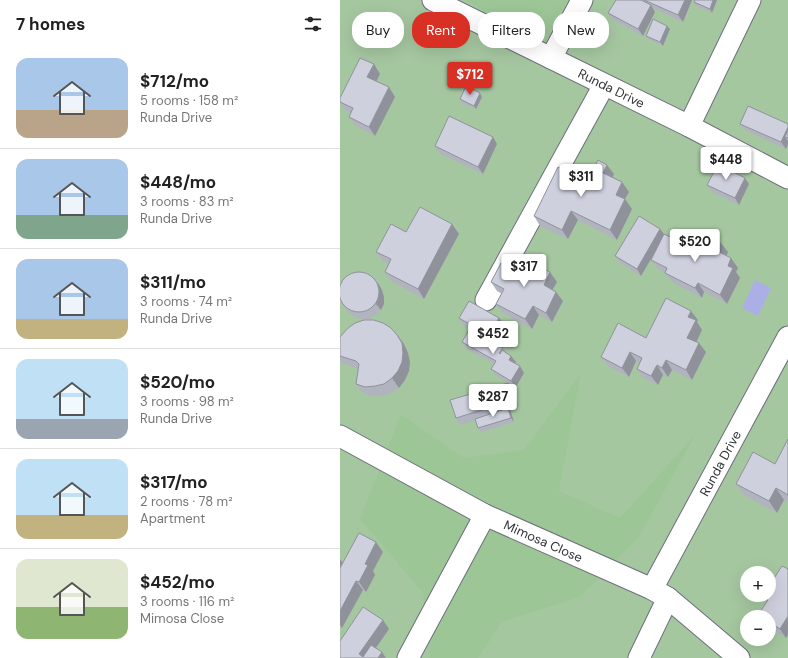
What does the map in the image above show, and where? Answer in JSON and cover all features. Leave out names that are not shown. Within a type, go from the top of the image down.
[{"type":"street","name":"Runda Drive","points":[[433,0],[689,126],[788,178]]},
{"type":"street","points":[[551,58],[582,0]]},
{"type":"street","points":[[689,126],[750,0]]},
{"type":"street","points":[[486,300],[604,85]]},
{"type":"street","name":"Runda Drive","points":[[639,658],[660,594],[788,336]]},
{"type":"street","name":"Mimosa Close","points":[[340,436],[485,514],[660,594],[739,658]]},
{"type":"street","points":[[408,658],[485,514]]},
{"type":"green space","points":[[340,0],[788,0],[788,658],[340,658]]},
{"type":"green space","points":[[465,0],[568,0],[560,12],[553,12],[553,23],[547,43],[545,42],[545,12],[486,12]]},
{"type":"green space","points":[[581,373],[559,491],[620,518],[695,435],[639,537],[580,597],[502,622],[478,658],[430,658],[423,593],[360,519],[401,414],[464,458],[524,450]]},
{"type":"water","points":[[755,280],[771,288],[758,316],[742,308]]},
{"type":"building","points":[[616,0],[641,0],[651,5],[638,29],[609,12]]},
{"type":"building","points":[[644,0],[685,0],[678,15]]},
{"type":"building","points":[[695,0],[713,0],[710,9],[694,2]]},
{"type":"building","points":[[653,19],[667,26],[660,42],[646,36]]},
{"type":"building","points":[[360,58],[374,64],[367,77],[389,87],[369,127],[349,117],[353,108],[340,102],[340,98]]},
{"type":"building","points":[[466,86],[480,93],[474,106],[460,99]]},
{"type":"building","points":[[748,106],[788,124],[781,142],[740,124]]},
{"type":"building","points":[[449,116],[493,137],[478,167],[435,146]]},
{"type":"building","points":[[788,130],[788,138],[785,137]]},
{"type":"building","points":[[598,160],[607,165],[603,173],[622,182],[616,195],[625,199],[610,230],[571,211],[562,230],[534,216],[558,167],[587,181]]},
{"type":"building","points":[[718,164],[745,178],[735,198],[707,185]]},
{"type":"building","points":[[420,207],[452,224],[418,289],[385,272],[391,259],[376,252],[391,224],[406,232]]},
{"type":"building","points":[[639,216],[660,229],[637,269],[615,256]]},
{"type":"building","points":[[664,234],[695,249],[702,234],[721,243],[717,251],[731,258],[728,266],[733,268],[720,295],[698,283],[695,288],[665,273],[667,268],[651,260]]},
{"type":"building","points":[[521,257],[550,272],[544,285],[556,292],[546,313],[533,306],[525,319],[496,304],[504,289],[491,282],[501,263],[514,270]]},
{"type":"building","points":[[351,273],[367,273],[376,281],[379,288],[378,300],[367,311],[351,311],[340,300],[340,284]]},
{"type":"building","points":[[666,298],[691,311],[688,317],[696,320],[687,338],[699,343],[686,370],[666,360],[662,368],[657,365],[651,376],[637,369],[642,358],[630,352],[622,368],[601,357],[618,323],[646,338]]},
{"type":"building","points":[[469,301],[499,318],[489,335],[459,318]]},
{"type":"building","points":[[364,320],[374,320],[383,323],[391,328],[402,343],[402,362],[398,371],[384,384],[365,387],[356,384],[359,364],[356,361],[340,356],[340,337],[355,323]]},
{"type":"building","points":[[504,327],[516,334],[510,345],[498,339]]},
{"type":"building","points":[[469,330],[503,348],[499,353],[500,354],[502,350],[511,356],[509,360],[520,366],[511,381],[491,369],[496,361],[462,342]]},
{"type":"building","points":[[508,383],[514,400],[456,418],[450,400]]},
{"type":"building","points":[[508,408],[511,418],[478,428],[475,419]]},
{"type":"building","points":[[788,439],[788,495],[776,488],[769,501],[736,484],[753,452],[775,464]]},
{"type":"building","points":[[359,533],[376,542],[365,564],[368,565],[359,582],[356,581],[340,611],[340,568]]},
{"type":"building","points":[[782,566],[788,569],[788,616],[780,629],[776,626],[776,610],[761,610],[767,602],[776,602],[776,575]]},
{"type":"building","points":[[363,607],[383,620],[359,654],[363,657],[371,645],[382,652],[378,658],[340,658],[340,641]]}]
